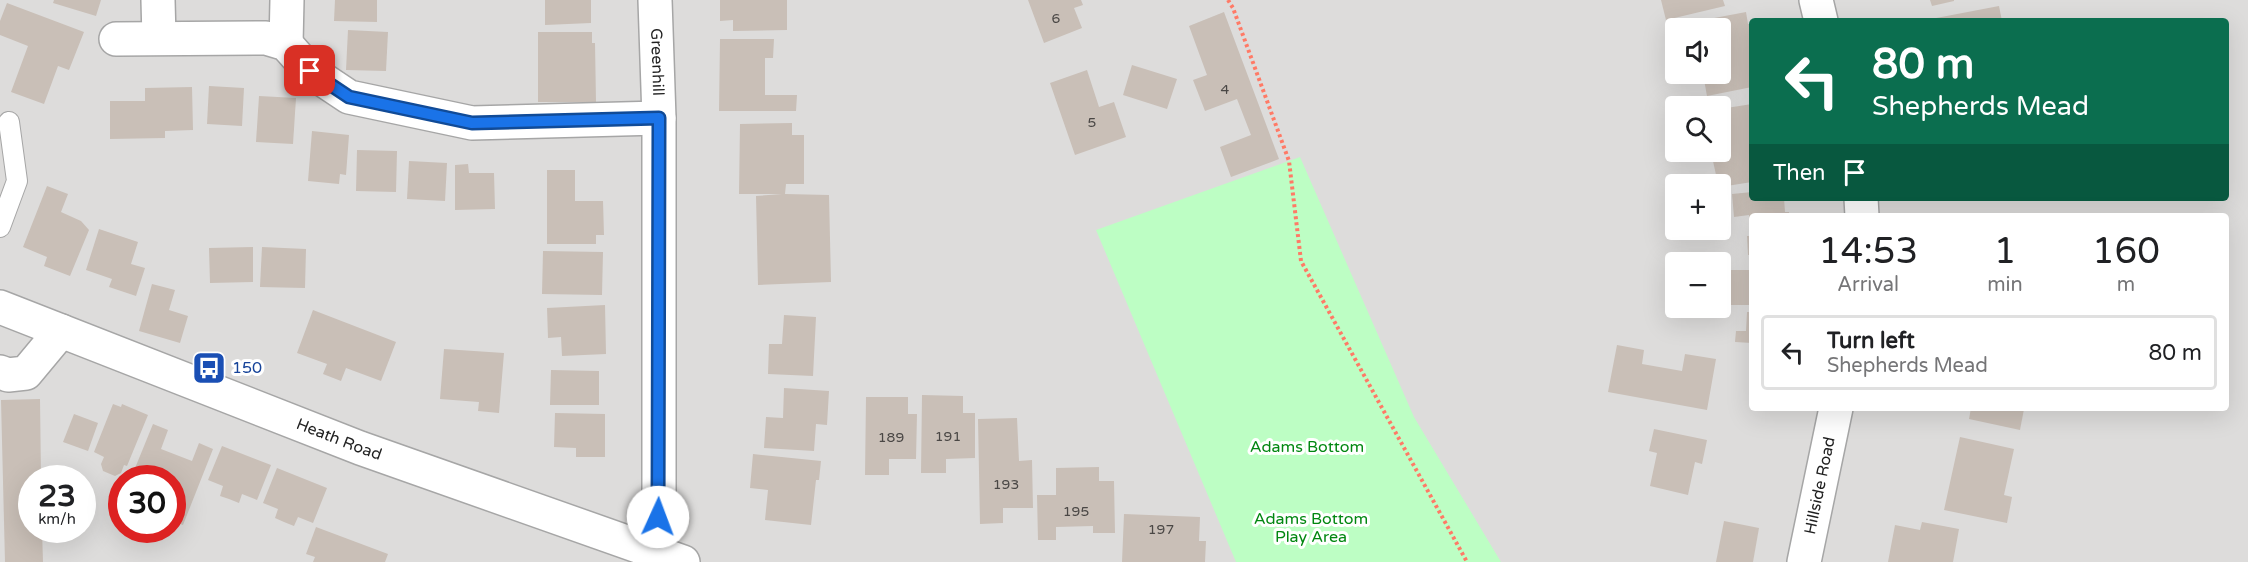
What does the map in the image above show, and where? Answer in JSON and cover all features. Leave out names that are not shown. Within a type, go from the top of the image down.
[{"type":"street","points":[[158,0],[159,39]]},
{"type":"street","points":[[286,44],[287,0]]},
{"type":"street","name":"Greenhill","points":[[656,0],[663,560]]},
{"type":"street","points":[[1816,0],[1820,18]]},
{"type":"street","points":[[116,39],[266,38],[286,44],[310,71],[349,97],[472,123],[659,118]]},
{"type":"street","name":"Heath Road","points":[[0,307],[360,448],[663,560]]},
{"type":"street","points":[[0,372],[8,375],[26,373],[61,331]]},
{"type":"street","name":"Hillside Road","points":[[1804,562],[1835,411]]},
{"type":"lane","points":[[0,227],[17,181],[9,122]]},
{"type":"path","points":[[1228,0],[1233,8],[1289,161],[1301,261],[1467,562]]},
{"type":"shaded area","points":[[0,0],[2248,0],[2248,562],[0,562]]},
{"type":"green space","name":"Adams Bottom","points":[[1300,157],[1414,417],[1501,562],[1236,562],[1096,230]]},
{"type":"building","points":[[54,0],[101,0],[96,16],[53,3]]},
{"type":"building","points":[[335,0],[377,0],[377,22],[334,21]]},
{"type":"building","points":[[545,0],[591,0],[591,23],[545,25]]},
{"type":"building","points":[[720,0],[787,0],[787,30],[733,31],[733,20],[720,21]]},
{"type":"building","points":[[1028,0],[1081,0],[1083,5],[1074,8],[1082,28],[1044,43]]},
{"type":"building","points":[[1661,0],[1723,0],[1725,6],[1674,18],[1666,18]]},
{"type":"building","points":[[1930,0],[1954,0],[1954,1],[1932,6]]},
{"type":"building","points":[[7,3],[84,32],[69,70],[58,66],[44,104],[11,92],[28,46],[0,35],[0,21]]},
{"type":"building","points":[[1999,6],[2001,18],[1936,18]]},
{"type":"building","points":[[1224,12],[1279,159],[1231,177],[1220,147],[1251,135],[1237,99],[1205,111],[1193,80],[1207,75],[1189,26]]},
{"type":"building","points":[[1746,12],[1749,24],[1749,88],[1707,96],[1705,84],[1731,84],[1731,18],[1714,18]]},
{"type":"building","points":[[348,30],[388,32],[386,71],[346,70]]},
{"type":"building","points":[[538,32],[592,32],[592,43],[595,43],[596,102],[538,102]]},
{"type":"building","points":[[720,39],[774,39],[773,58],[765,58],[765,95],[797,95],[796,111],[719,111]]},
{"type":"building","points":[[1132,65],[1177,79],[1167,109],[1123,95]]},
{"type":"building","points":[[1087,70],[1099,107],[1114,102],[1126,137],[1075,155],[1050,83]]},
{"type":"building","points":[[209,86],[244,88],[242,126],[207,124]]},
{"type":"building","points":[[192,87],[193,130],[165,131],[165,138],[110,139],[110,101],[145,101],[145,88]]},
{"type":"building","points":[[259,96],[296,98],[293,144],[256,142]]},
{"type":"building","points":[[1749,104],[1749,182],[1731,185],[1731,174],[1716,174],[1713,162],[1731,162],[1731,107]]},
{"type":"building","points":[[792,123],[792,135],[804,135],[804,184],[786,184],[785,194],[829,195],[831,282],[758,285],[756,196],[782,194],[739,194],[740,124]]},
{"type":"building","points":[[312,131],[349,135],[346,175],[340,174],[339,184],[308,181]]},
{"type":"building","points":[[357,150],[397,151],[396,192],[356,191]]},
{"type":"building","points":[[409,161],[447,163],[445,201],[407,199]]},
{"type":"building","points":[[468,164],[469,173],[494,173],[495,209],[455,210],[455,165]]},
{"type":"building","points":[[547,170],[575,170],[575,201],[603,201],[604,235],[596,235],[596,244],[547,244]]},
{"type":"building","points":[[47,186],[68,194],[61,212],[81,221],[89,230],[70,276],[44,266],[47,257],[23,247]]},
{"type":"building","points":[[1749,192],[1749,201],[1784,201],[1785,212],[1789,213],[1749,213],[1749,215],[1734,217],[1732,194]]},
{"type":"building","points":[[99,229],[138,242],[131,264],[145,268],[136,296],[109,287],[112,279],[86,270]]},
{"type":"building","points":[[1747,236],[1749,236],[1749,255]]},
{"type":"building","points":[[253,247],[253,282],[210,283],[209,248]]},
{"type":"building","points":[[262,247],[306,249],[305,288],[260,287]]},
{"type":"building","points":[[543,251],[603,252],[602,295],[542,294]]},
{"type":"building","points":[[1731,270],[1749,270],[1749,305],[1731,305]]},
{"type":"building","points":[[152,284],[175,290],[169,310],[188,316],[180,343],[139,331]]},
{"type":"building","points":[[605,305],[606,354],[562,356],[561,337],[548,338],[547,308]]},
{"type":"building","points":[[313,310],[396,342],[381,381],[346,368],[341,381],[323,374],[327,364],[297,353]]},
{"type":"building","points":[[1747,312],[1749,312],[1749,343],[1735,342],[1736,331],[1746,331]]},
{"type":"building","points":[[784,315],[816,317],[813,376],[768,374],[769,344],[782,344]]},
{"type":"building","points":[[1617,345],[1644,350],[1642,364],[1682,371],[1685,354],[1716,359],[1707,410],[1608,392]]},
{"type":"building","points":[[444,349],[504,353],[499,413],[478,411],[479,402],[440,399]]},
{"type":"building","points":[[551,370],[599,371],[599,405],[550,405]]},
{"type":"building","points":[[784,388],[829,391],[827,425],[816,424],[814,451],[764,448],[766,417],[783,418]]},
{"type":"building","points":[[922,395],[963,396],[963,413],[975,413],[975,458],[946,459],[946,473],[921,473]]},
{"type":"building","points":[[866,397],[908,397],[908,414],[917,414],[916,459],[889,459],[889,475],[865,475]]},
{"type":"building","points":[[40,399],[41,465],[18,465],[18,543],[42,543],[43,562],[5,562],[1,400]]},
{"type":"building","points":[[113,404],[121,407],[122,404],[148,415],[127,465],[108,465],[108,473],[103,471],[101,464],[104,457],[94,452]]},
{"type":"building","points":[[1970,411],[2024,411],[2020,430],[1969,419]]},
{"type":"building","points":[[555,413],[605,414],[605,457],[576,457],[576,448],[554,447]]},
{"type":"building","points":[[74,414],[98,423],[88,451],[63,442]]},
{"type":"building","points":[[1017,418],[1019,461],[1032,460],[1033,508],[1003,508],[1003,523],[980,524],[978,419]]},
{"type":"building","points":[[153,424],[168,430],[161,449],[192,461],[199,443],[213,449],[186,517],[186,465],[136,465]]},
{"type":"building","points":[[1654,429],[1707,440],[1702,464],[1695,462],[1688,495],[1650,486],[1657,453],[1649,451]]},
{"type":"building","points":[[1960,437],[2014,449],[2004,495],[2012,497],[2007,523],[1944,510]]},
{"type":"building","points":[[222,446],[271,465],[257,500],[242,494],[239,503],[220,496],[223,486],[208,480]]},
{"type":"building","points":[[753,454],[821,461],[819,480],[816,480],[811,525],[765,520],[768,490],[750,488]]},
{"type":"building","points":[[1099,467],[1099,481],[1114,481],[1115,533],[1093,533],[1093,526],[1056,527],[1056,540],[1038,540],[1037,495],[1056,495],[1056,468]]},
{"type":"building","points":[[277,468],[327,488],[313,523],[298,517],[294,526],[275,518],[278,509],[263,503]]},
{"type":"building","points":[[1124,514],[1200,517],[1199,541],[1206,541],[1205,562],[1122,562]]},
{"type":"building","points":[[1724,521],[1759,528],[1753,562],[1716,562]]},
{"type":"building","points":[[1922,522],[1959,529],[1953,562],[1888,562],[1895,525],[1920,530]]},
{"type":"building","points":[[316,527],[388,554],[385,562],[313,562],[315,557],[306,554]]},
{"type":"place","name":"150","points":[[209,368]]},
{"type":"route","points":[[310,71],[349,97],[472,123],[659,118],[658,517]]},
{"type":"park label","name":"Adams Bottom Play Area","points":[[1311,528]]}]
